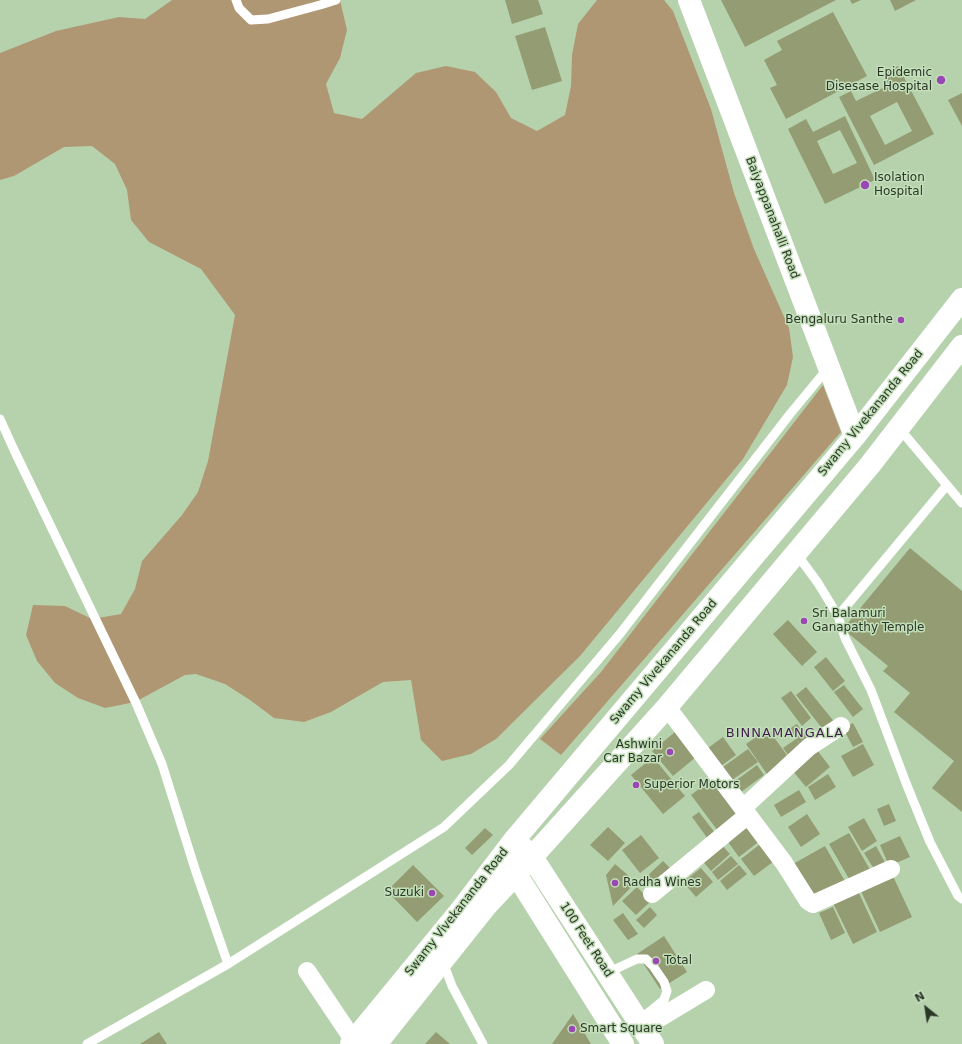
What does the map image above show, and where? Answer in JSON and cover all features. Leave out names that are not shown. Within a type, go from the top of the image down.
[{"type":"main road","name":"Baiyappanahalli Road","points":[[689,0],[855,436]]},
{"type":"main road","name":"Swamy Vivekananda Road","points":[[352,1042],[461,910],[515,839],[855,436],[962,299]]},
{"type":"main road","name":"Swamy Vivekananda Road","points":[[376,1044],[487,905],[667,708],[870,465],[962,346]]},
{"type":"main road","name":"100 Feet Road","points":[[515,839],[532,857],[645,1031]]},
{"type":"main road","name":"100 Feet Road","points":[[502,856],[516,874],[623,1044]]},
{"type":"street","points":[[667,708],[784,863],[808,901],[813,904],[891,869]]},
{"type":"street","points":[[652,894],[746,812],[809,747],[841,726]]},
{"type":"street","points":[[307,971],[352,1042]]},
{"type":"street","points":[[645,1031],[706,990]]},
{"type":"lane","points":[[236,0],[238,8],[251,20],[268,19],[320,6],[336,0]]},
{"type":"lane","points":[[87,1044],[228,964],[444,827],[509,765],[619,635],[790,414],[829,367]]},
{"type":"lane","points":[[0,419],[136,703],[162,764],[196,872],[228,964]]},
{"type":"lane","points":[[899,428],[962,503]]},
{"type":"lane","points":[[838,616],[947,485]]},
{"type":"lane","points":[[796,553],[818,583],[838,616],[845,638],[871,690],[930,842],[958,896],[962,899]]},
{"type":"lane","points":[[607,972],[637,959],[646,960],[657,971],[667,990],[664,1000],[645,1031]]},
{"type":"lane","points":[[443,960],[452,986],[483,1044]]},
{"type":"shaded area","points":[[172,0],[340,0],[347,30],[340,58],[326,84],[334,113],[362,119],[416,73],[446,66],[475,72],[496,92],[511,118],[537,131],[565,115],[571,86],[572,55],[578,24],[597,0],[664,0],[673,11],[711,109],[734,193],[754,249],[789,328],[793,357],[787,385],[743,459],[580,656],[496,739],[471,754],[442,761],[421,740],[411,680],[383,682],[331,712],[304,722],[274,718],[225,684],[196,674],[185,675],[135,702],[105,708],[78,698],[55,683],[37,661],[26,635],[33,605],[65,606],[92,619],[121,614],[135,589],[142,561],[182,515],[198,492],[208,461],[235,315],[201,269],[149,242],[131,220],[127,190],[115,164],[92,146],[64,147],[14,176],[0,180],[0,53],[56,31],[119,17],[145,19]]},
{"type":"shaded area","points":[[823,385],[841,432],[561,755],[540,739],[601,672]]},
{"type":"building","points":[[505,0],[538,0],[543,14],[512,24]]},
{"type":"building","points":[[721,0],[836,0],[745,47]]},
{"type":"building","points":[[850,0],[861,0],[852,4]]},
{"type":"building","points":[[890,0],[916,0],[895,11]]},
{"type":"building","points":[[833,12],[867,76],[786,119],[770,88],[777,85],[764,60],[782,50],[777,41]]},
{"type":"building","points":[[545,27],[562,81],[532,90],[515,36]]},
{"type":"building","points":[[898,66],[934,134],[874,165],[839,97],[851,91],[856,101],[889,85],[883,74]],"holes":[[[897,102],[912,131],[885,145],[870,116]]]},
{"type":"building","points":[[962,93],[962,126],[948,100]]},
{"type":"building","points":[[845,116],[875,180],[825,204],[788,129],[806,119],[813,132]],"holes":[[[840,130],[857,163],[833,174],[817,141]]]},
{"type":"building","points":[[910,548],[962,591],[962,812],[932,788],[954,761],[894,712],[910,693],[883,671],[888,666],[843,629]]},
{"type":"building","points":[[788,620],[817,652],[802,666],[773,634]]},
{"type":"building","points":[[826,657],[845,681],[833,691],[814,667]]},
{"type":"building","points":[[844,685],[863,709],[853,717],[834,692]]},
{"type":"building","points":[[806,687],[836,724],[825,732],[796,695]]},
{"type":"building","points":[[791,691],[811,718],[802,726],[781,698]]},
{"type":"building","points":[[853,723],[863,742],[853,747],[843,728]]},
{"type":"building","points":[[797,724],[809,740],[801,746],[789,729]]},
{"type":"building","points":[[768,729],[789,758],[767,774],[746,744]]},
{"type":"building","points":[[675,732],[696,757],[673,776],[652,751]]},
{"type":"building","points":[[723,737],[736,755],[721,766],[708,748]]},
{"type":"building","points":[[796,739],[801,747],[789,756],[783,748]]},
{"type":"building","points":[[863,744],[874,765],[853,777],[841,756]]},
{"type":"building","points":[[748,749],[758,762],[732,780],[723,767]]},
{"type":"building","points":[[817,750],[830,767],[806,787],[792,770]]},
{"type":"building","points":[[653,757],[685,796],[663,814],[631,775]]},
{"type":"building","points":[[757,765],[764,775],[741,792],[734,782]]},
{"type":"building","points":[[828,774],[836,787],[815,800],[808,787]]},
{"type":"building","points":[[712,779],[739,816],[718,831],[691,795]]},
{"type":"building","points":[[799,790],[806,802],[781,817],[774,805]]},
{"type":"building","points":[[889,804],[896,821],[884,826],[877,809]]},
{"type":"building","points":[[699,812],[715,833],[708,839],[692,817]]},
{"type":"building","points":[[807,814],[820,834],[801,847],[788,827]]},
{"type":"building","points":[[864,818],[877,841],[862,851],[848,827]]},
{"type":"building","points":[[748,821],[761,840],[739,857],[725,838]]},
{"type":"building","points":[[608,827],[625,843],[608,861],[590,845]]},
{"type":"building","points":[[485,828],[493,835],[472,855],[465,848]]},
{"type":"building","points":[[849,833],[872,873],[852,884],[829,844]]},
{"type":"building","points":[[641,835],[659,858],[640,873],[622,850]]},
{"type":"building","points":[[900,836],[910,857],[889,866],[880,845]]},
{"type":"building","points":[[764,841],[777,859],[754,876],[741,859]]},
{"type":"building","points":[[719,842],[730,854],[711,871],[700,858]]},
{"type":"building","points":[[825,846],[846,883],[814,901],[793,864]]},
{"type":"building","points":[[876,846],[887,866],[876,872],[864,853]]},
{"type":"building","points":[[731,856],[738,864],[718,880],[712,872]]},
{"type":"building","points":[[663,861],[671,869],[649,889],[642,881]]},
{"type":"building","points":[[615,864],[636,882],[613,906],[606,875]]},
{"type":"building","points":[[413,865],[444,896],[417,922],[387,891]]},
{"type":"building","points":[[739,865],[747,874],[727,890],[720,881]]},
{"type":"building","points":[[701,868],[713,882],[696,897],[683,882]]},
{"type":"building","points":[[892,874],[912,917],[880,932],[860,889]]},
{"type":"building","points":[[637,887],[651,901],[636,915],[622,901]]},
{"type":"building","points":[[858,891],[877,932],[853,944],[833,903]]},
{"type":"building","points":[[650,907],[657,915],[644,928],[636,920]]},
{"type":"building","points":[[833,907],[845,933],[831,940],[819,913]]},
{"type":"building","points":[[623,913],[638,934],[628,940],[613,920]]},
{"type":"building","points":[[664,936],[687,972],[660,989],[637,954]]},
{"type":"building","name":"Smart Square","points":[[573,1014],[591,1044],[552,1044]]},
{"type":"building","points":[[159,1032],[167,1044],[140,1044]]},
{"type":"building","points":[[436,1032],[450,1044],[425,1044]]},
{"type":"place","name":"Epidemic Disesase Hospital","points":[[941,80]]},
{"type":"place","name":"Isolation Hospital","points":[[865,185]]},
{"type":"place","name":"Bengaluru Santhe","points":[[901,320]]},
{"type":"place","name":"Sri Balamuri Ganapathy Temple","points":[[804,621]]},
{"type":"place","name":"Ashwini Car Bazar","points":[[670,752]]},
{"type":"place","name":"Superior Motors","points":[[636,785]]},
{"type":"place","name":"Radha Wines","points":[[615,883]]},
{"type":"place","name":"Suzuki","points":[[432,893]]},
{"type":"place","name":"Total","points":[[656,961]]},
{"type":"place","name":"Smart Square","points":[[572,1029]]},
{"type":"district","name":"BINNAMANGALA","points":[[785,734]]}]
